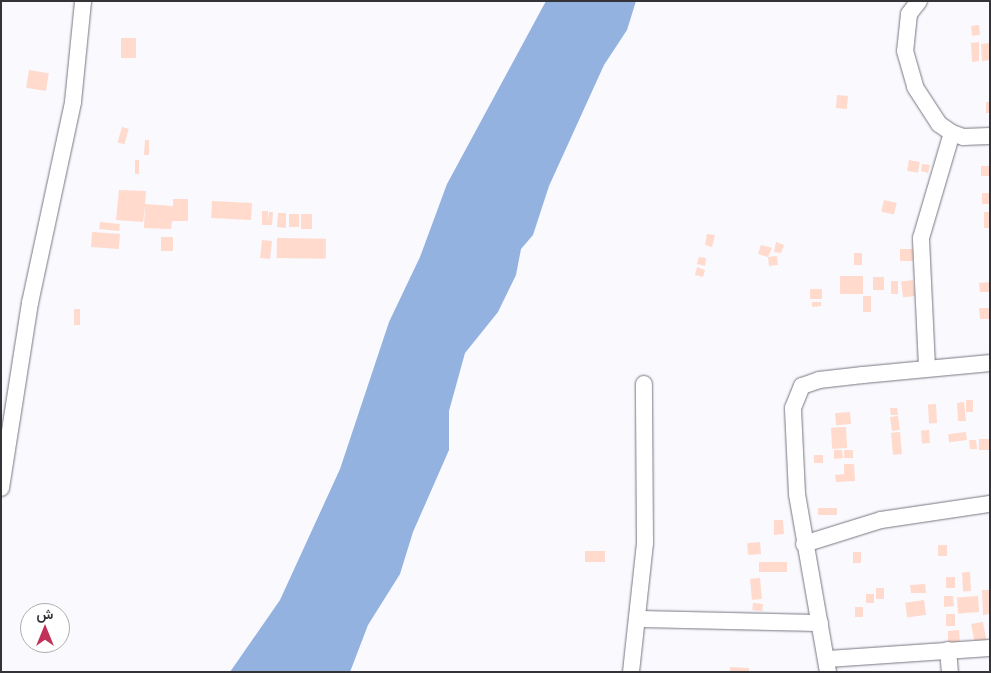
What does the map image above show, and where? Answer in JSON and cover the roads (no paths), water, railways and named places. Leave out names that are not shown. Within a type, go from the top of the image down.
[{"type":"street","points":[[1,488],[30,303],[73,102],[83,1]]},
{"type":"street","points":[[919,1],[909,14],[905,51],[915,87],[939,124],[952,133],[963,137],[990,136]]},
{"type":"street","points":[[927,368],[921,238],[952,133]]},
{"type":"street","points":[[990,364],[927,368],[819,380],[802,386],[793,408],[797,494],[804,544],[828,665],[948,650],[990,648]]},
{"type":"street","points":[[631,672],[645,543],[644,384]]},
{"type":"street","points":[[804,544],[881,520],[990,504]]},
{"type":"street","points":[[638,619],[820,623]]},
{"type":"street","points":[[948,650],[950,672]]},
{"type":"water","points":[[546,1],[636,1],[627,30],[604,65],[549,186],[533,235],[521,249],[516,275],[498,312],[465,353],[449,411],[449,450],[413,532],[400,574],[368,625],[350,672],[230,672],[280,600],[340,469],[389,322],[420,257],[447,184]]}]
